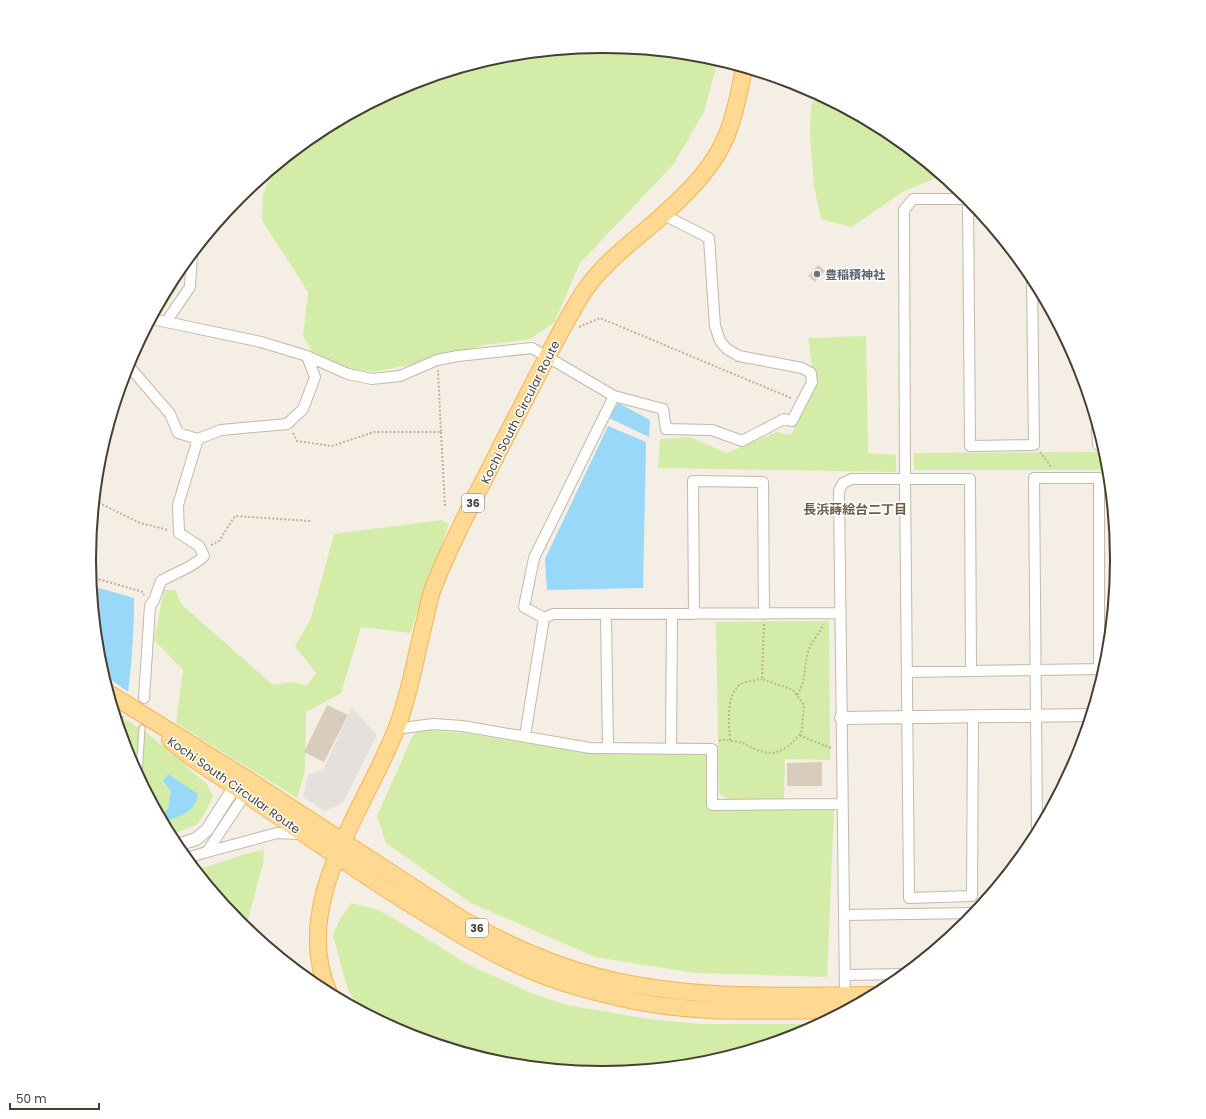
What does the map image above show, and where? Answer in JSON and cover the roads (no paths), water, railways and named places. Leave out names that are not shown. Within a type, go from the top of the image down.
[{"type":"main road","name":"Kochi South Circular Route","points":[[326,983],[322,973],[318,934],[320,911],[326,888],[344,842],[396,729],[407,698],[433,588],[454,540],[547,357],[582,294],[609,261],[664,215],[708,169],[729,132],[743,73]]},
{"type":"main road","name":"Kochi South Circular Route","points":[[115,696],[139,704],[304,835],[337,858],[455,933],[528,970],[591,991],[636,1001],[687,1008],[741,1011],[839,1007]]},
{"type":"main road","name":"Kochi South Circular Route","points":[[243,786],[344,842],[465,921],[498,940],[533,955],[595,976],[640,986],[688,993],[743,996],[840,1007]]},
{"type":"street","points":[[959,199],[914,199],[904,210],[906,717],[909,898],[972,896],[973,716]]},
{"type":"street","points":[[968,209],[970,446],[1034,445],[1032,291]]},
{"type":"street","points":[[157,320],[260,342],[307,356],[348,374],[372,379],[400,376],[437,360],[458,356],[532,348],[614,396],[663,409],[666,429],[712,430],[742,441],[784,419],[792,421],[812,382],[811,373],[802,368],[739,356],[728,349],[720,341],[715,326],[709,238],[664,215]]},
{"type":"street","points":[[166,322],[190,287],[191,265]]},
{"type":"street","points":[[133,371],[170,414],[178,433],[198,439],[221,430],[287,424],[303,409],[315,377],[307,356]]},
{"type":"street","points":[[544,618],[524,607],[534,558],[614,396]]},
{"type":"street","points":[[139,704],[150,606],[154,600],[161,581],[185,568],[197,564],[204,556],[199,546],[179,533],[178,505],[198,439]]},
{"type":"street","points":[[1036,822],[1034,478],[1099,478],[1101,653]]},
{"type":"street","points":[[843,1005],[844,915],[840,613],[840,491],[843,483],[852,479],[970,479],[972,671]]},
{"type":"street","points":[[694,614],[692,481],[763,482],[764,614]]},
{"type":"street","points":[[544,618],[553,614],[840,613]]},
{"type":"street","points":[[671,748],[672,614]]},
{"type":"street","points":[[606,615],[608,748]]},
{"type":"street","points":[[526,736],[544,618]]},
{"type":"street","points":[[907,672],[1097,669]]},
{"type":"street","points":[[841,718],[1085,715]]},
{"type":"street","points":[[396,729],[433,724],[462,726],[590,748],[712,748],[712,805],[842,804]]},
{"type":"street","points":[[183,843],[196,839],[207,830],[243,786]]},
{"type":"street","points":[[207,852],[243,786]]},
{"type":"street","points":[[193,856],[277,833],[304,835]]},
{"type":"street","points":[[844,915],[965,913]]},
{"type":"street","points":[[844,975],[893,974]]},
{"type":"lane","points":[[140,763],[142,728]]},
{"type":"water","points":[[618,403],[650,420],[649,437],[609,418]]},
{"type":"water","points":[[608,426],[646,442],[643,588],[547,590],[545,559]]},
{"type":"water","points":[[98,588],[134,598],[132,658],[124,718],[122,718],[106,658],[101,626]]},
{"type":"water","points":[[168,774],[198,794],[194,805],[186,813],[168,820],[164,812],[168,809],[171,791],[163,781]]},
{"type":"place","name":"豊稲積神社","points":[[817,274]]},
{"type":"district","name":"長浜蒔絵台二丁目","points":[[855,509]]}]
